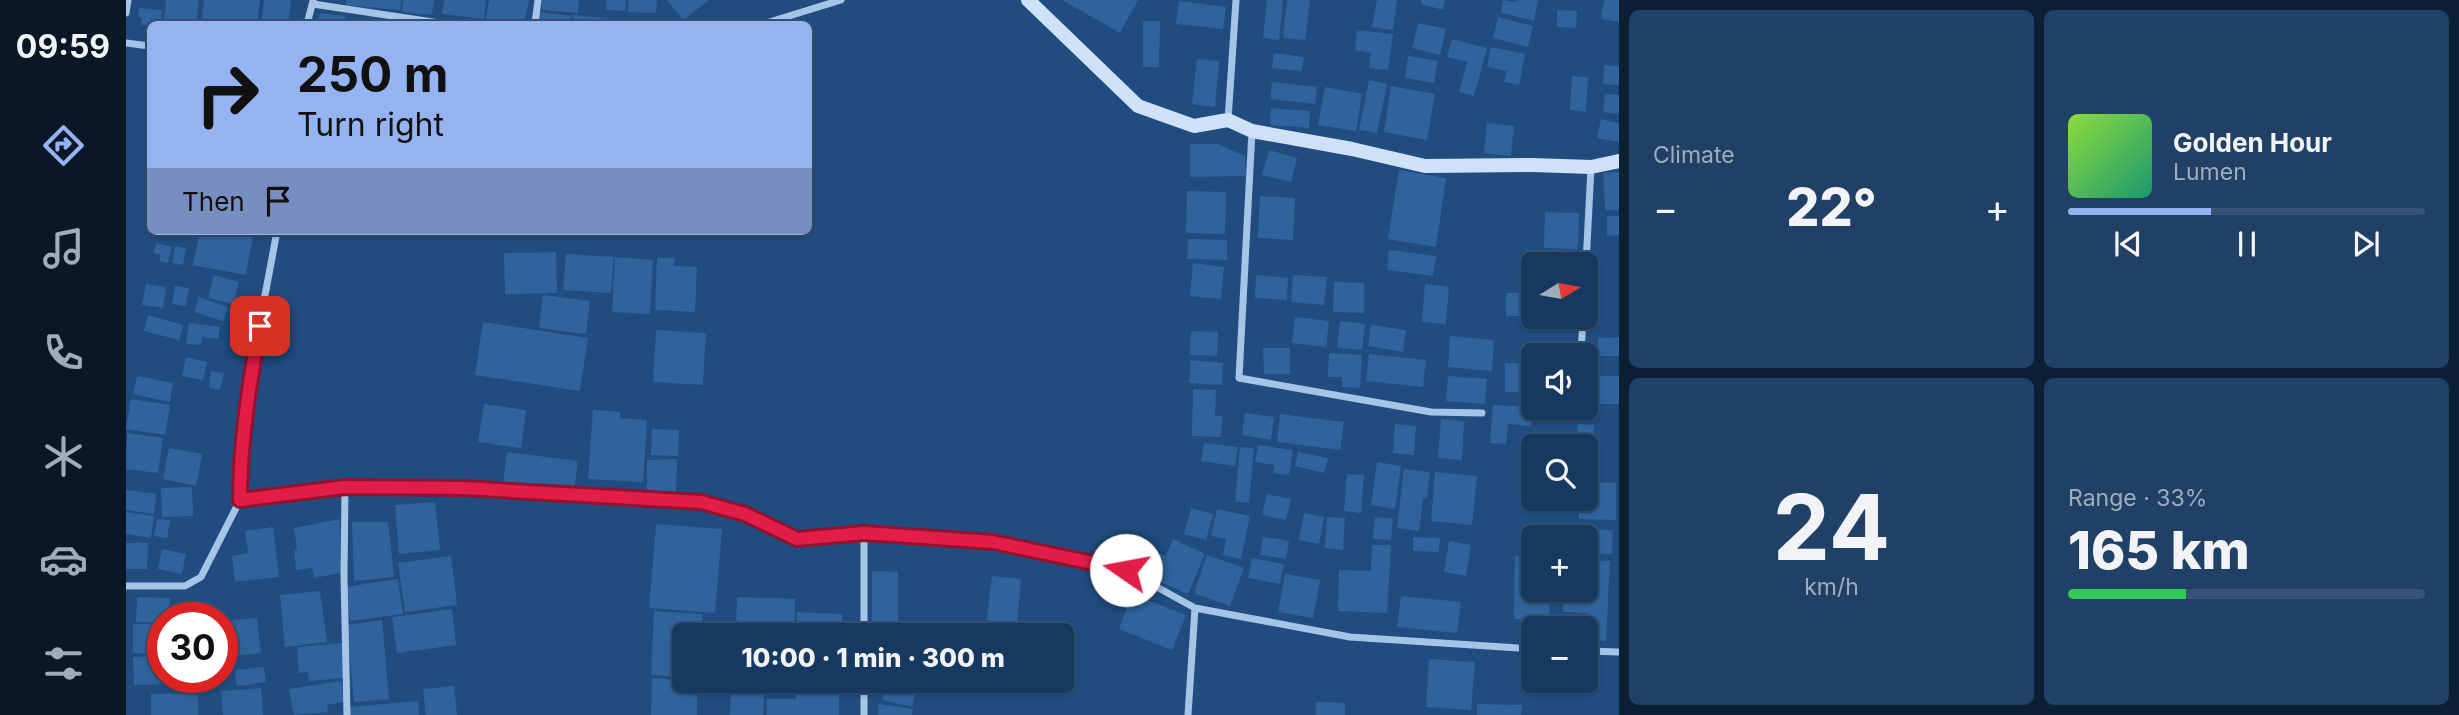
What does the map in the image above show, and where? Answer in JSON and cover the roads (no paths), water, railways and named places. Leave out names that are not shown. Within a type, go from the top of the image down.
[{"type":"street","points":[[126,13],[128,0]]},
{"type":"street","points":[[535,21],[538,0]]},
{"type":"street","points":[[773,21],[841,0]]},
{"type":"street","points":[[1028,0],[1138,106],[1194,126],[1228,120],[1252,131],[1352,149],[1425,166],[1591,167],[1619,161]]},
{"type":"street","points":[[1228,120],[1236,0]]},
{"type":"street","points":[[308,21],[313,2],[428,21]]},
{"type":"street","points":[[126,43],[147,46]]},
{"type":"street","points":[[1252,131],[1239,378],[1431,412],[1482,413]]},
{"type":"street","points":[[1587,252],[1591,167]]},
{"type":"street","points":[[126,586],[185,586],[201,577],[240,500],[246,396],[276,235]]},
{"type":"street","points":[[240,500],[345,487],[463,488],[701,502],[745,514],[797,539],[864,533],[993,542],[1126,570],[1195,608],[1350,637],[1521,648]]},
{"type":"street","points":[[345,487],[347,715]]},
{"type":"street","points":[[864,533],[864,623]]},
{"type":"street","points":[[1188,715],[1195,608]]},
{"type":"street","points":[[1598,651],[1619,652]]},
{"type":"street","points":[[864,693],[864,715]]}]
